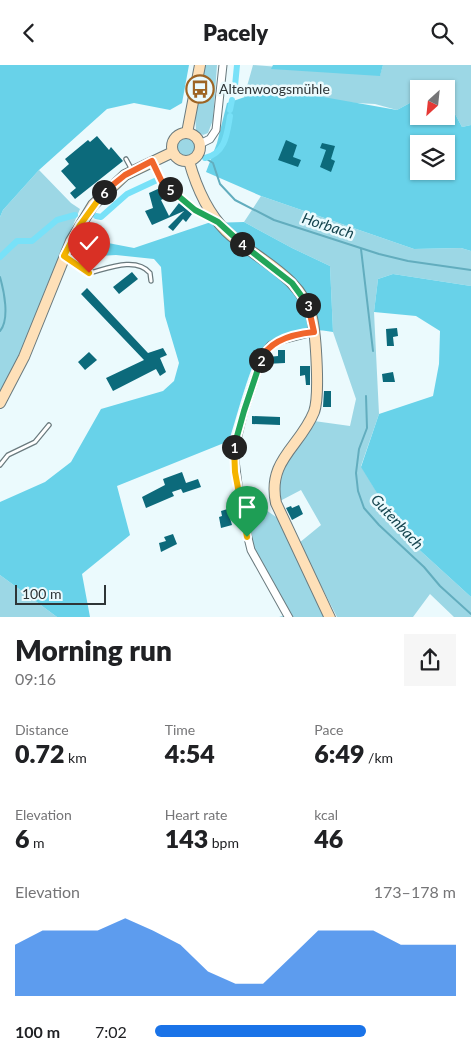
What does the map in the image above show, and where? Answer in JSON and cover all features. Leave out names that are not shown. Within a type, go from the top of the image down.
[{"type":"main road","points":[[187,133],[200,65]]},
{"type":"main road","points":[[187,133],[194,135],[200,144],[197,157],[189,161],[177,158],[173,151],[174,140],[179,135],[187,133]]},
{"type":"main road","points":[[0,403],[24,357],[64,256],[93,205],[115,183],[132,171],[173,151]]},
{"type":"main road","points":[[189,161],[200,193],[218,222],[236,239],[292,283],[308,305],[314,332],[316,407],[304,430],[280,462],[273,485],[276,503],[330,617]]},
{"type":"street","points":[[200,144],[210,139],[216,130],[223,65]]},
{"type":"street","points":[[289,617],[281,607],[251,550],[241,509],[234,451],[244,411],[263,354],[271,345],[282,340],[314,332]]},
{"type":"lane","points":[[126,159],[132,171]]},
{"type":"lane","points":[[152,161],[162,182],[200,213],[218,222]]},
{"type":"lane","points":[[64,256],[89,273],[124,265],[141,266],[150,273],[151,281]]},
{"type":"lane","points":[[0,465],[8,455],[36,442],[49,425]]},
{"type":"shaded area","points":[[0,65],[189,65],[182,103],[170,110],[134,103],[107,109],[39,170],[3,210],[0,217]]},
{"type":"shaded area","points":[[204,65],[217,65],[213,120],[208,133],[203,135],[196,131],[195,113],[203,84]]},
{"type":"shaded area","points":[[253,65],[380,75],[383,65],[471,65],[471,125],[462,127],[455,114],[455,80],[410,80],[410,103],[397,110],[375,104],[244,97]]},
{"type":"shaded area","points":[[273,65],[383,65],[380,76],[271,69]]},
{"type":"shaded area","points":[[272,88],[397,110],[410,103],[410,125],[455,125],[455,114],[462,127],[471,125],[471,251],[461,248],[414,249],[261,196],[206,172],[217,143],[227,103]]},
{"type":"shaded area","points":[[186,138],[193,141],[196,148],[193,155],[186,158],[179,155],[176,148],[179,141]]},
{"type":"shaded area","points":[[39,170],[71,203],[80,209],[45,290],[26,343],[0,394],[0,217],[3,210]]},
{"type":"shaded area","points":[[261,196],[414,249],[461,248],[471,251],[471,286],[393,274],[378,279],[374,312],[379,414],[361,466],[402,534],[471,597],[471,617],[454,617],[430,594],[413,617],[337,617],[299,543],[321,525],[301,490],[280,501],[278,485],[280,473],[314,421],[350,426],[356,399],[333,332],[330,266],[244,222]]},
{"type":"shaded area","points":[[244,222],[330,266],[333,332],[304,330],[285,334],[268,343],[257,356],[253,366],[229,441],[117,486],[130,535],[82,574],[90,617],[57,617],[0,575],[0,502],[45,482],[71,462],[101,409],[163,391],[174,381],[179,363],[165,316],[161,267],[154,259],[116,255],[99,256],[99,250],[102,245],[108,243],[134,248],[208,223]]},
{"type":"shaded area","points":[[393,274],[471,286],[471,597],[402,534],[361,467],[379,414],[433,396],[439,364],[440,331],[416,316],[374,312],[378,279]]},
{"type":"shaded area","points":[[263,508],[279,519],[326,617],[279,617],[288,614],[255,557],[246,515],[252,509]]},
{"type":"shaded area","points":[[0,575],[57,617],[0,617]]},
{"type":"building","points":[[97,136],[109,150],[111,147],[123,161],[75,199],[70,193],[76,188],[61,171],[69,164],[65,159],[88,140],[90,142]]},
{"type":"building","points":[[286,140],[297,145],[293,157],[301,160],[298,167],[278,160]]},
{"type":"building","points":[[322,143],[335,146],[331,159],[335,161],[331,172],[320,167],[326,150],[320,148]]},
{"type":"building","points":[[160,188],[165,198],[161,200],[169,216],[179,203],[192,214],[186,222],[183,219],[173,231],[168,227],[184,211],[152,225],[145,211],[153,208],[149,193]]},
{"type":"building","points":[[132,272],[138,279],[119,294],[113,287]]},
{"type":"building","points":[[87,288],[148,353],[163,348],[167,355],[160,358],[166,372],[160,376],[156,369],[113,391],[106,378],[144,360],[81,294]]},
{"type":"building","points":[[397,328],[398,336],[393,337],[394,346],[387,346],[386,329]]},
{"type":"building","points":[[278,350],[285,350],[285,363],[265,364],[268,357],[278,356]]},
{"type":"building","points":[[89,352],[97,360],[85,370],[78,362]]},
{"type":"building","points":[[300,366],[310,366],[310,385],[306,385],[305,375],[300,376]]},
{"type":"building","points":[[393,372],[395,382],[383,382],[382,374]]},
{"type":"building","points":[[324,391],[331,391],[331,407],[323,407]]},
{"type":"building","points":[[252,416],[280,417],[280,425],[252,424]]},
{"type":"building","points":[[182,472],[186,483],[198,479],[201,487],[183,493],[181,489],[172,492],[174,496],[146,508],[142,497],[165,485],[163,479]]},
{"type":"building","points":[[299,505],[303,514],[292,520],[286,508]]},
{"type":"building","points":[[234,507],[236,517],[230,518],[232,525],[221,528],[219,517],[222,516],[221,511]]},
{"type":"building","points":[[173,534],[177,544],[161,552],[159,543],[166,541],[164,537]]},
{"type":"waterway","points":[[235,86],[237,65]]},
{"type":"waterway","points":[[230,110],[232,100]]},
{"type":"waterway","points":[[205,158],[217,152],[221,147],[230,116]]},
{"type":"waterway","name":"Horbach","points":[[205,158],[213,163],[220,184],[235,200],[274,220],[379,254],[408,261],[471,270]]},
{"type":"waterway","points":[[96,216],[101,217],[127,194],[157,180]]},
{"type":"waterway","points":[[0,257],[17,241],[32,241],[57,220],[75,215]]},
{"type":"waterway","name":"Gutenbach","points":[[361,249],[373,351]]},
{"type":"waterway","points":[[0,277],[5,312],[5,319],[0,331]]},
{"type":"waterway","name":"Gutenbach","points":[[366,396],[367,428],[359,449],[356,473],[358,491],[364,508],[379,525],[424,567],[440,586],[471,614]]},
{"type":"place","name":"Altenwoogsmühle","points":[[200,89]]},
{"type":"route","points":[[89,273],[64,256],[70,241],[93,205],[109,188],[132,171],[152,161],[162,182],[177,196],[200,213],[218,222],[226,231],[292,283],[304,298],[311,314],[314,332],[294,336],[271,345],[263,354],[254,386],[237,432],[234,451],[235,472],[247,537]]}]
